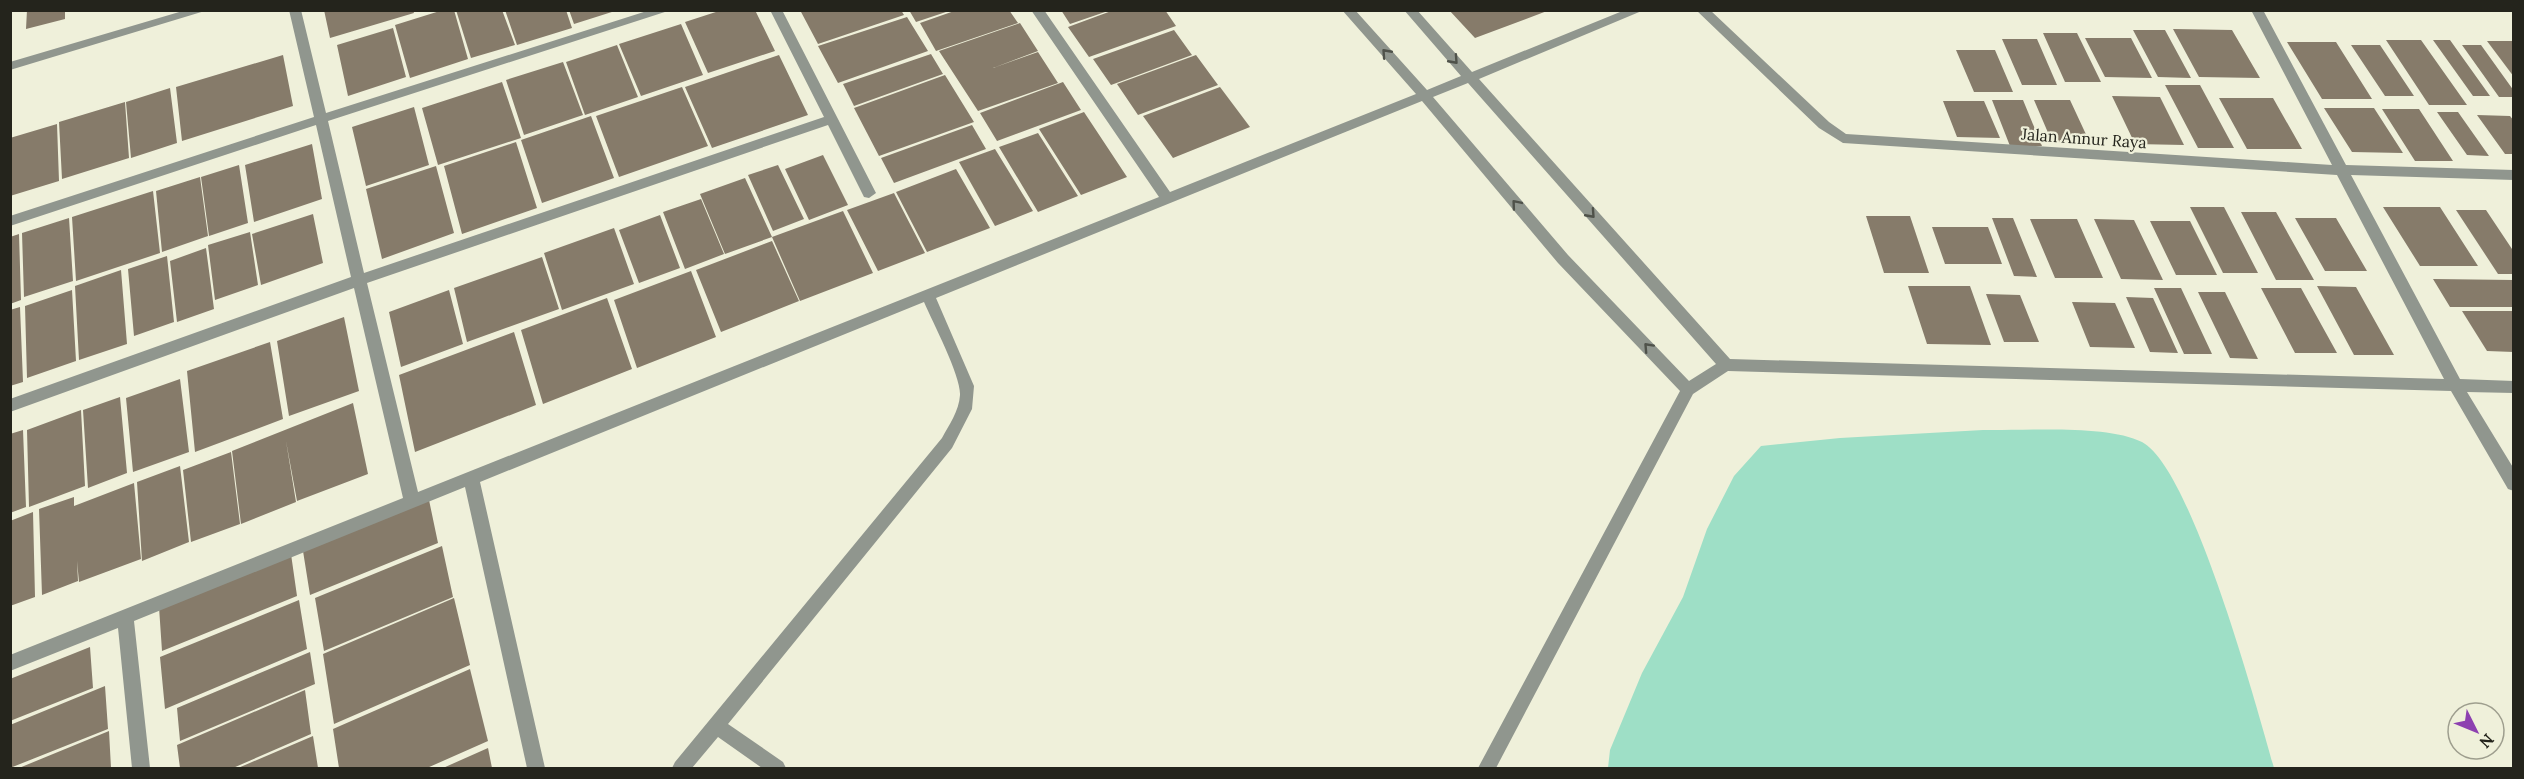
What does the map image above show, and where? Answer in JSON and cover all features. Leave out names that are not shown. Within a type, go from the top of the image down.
[{"type":"street","points":[[10,66],[202,10]]},
{"type":"street","points":[[295,10],[412,502]]},
{"type":"street","points":[[10,221],[665,10]]},
{"type":"street","points":[[776,10],[869,193]]},
{"type":"street","points":[[1037,10],[1168,199]]},
{"type":"street","points":[[1348,10],[1425,96],[1563,259],[1688,390]]},
{"type":"street","points":[[1410,10],[1726,364]]},
{"type":"street","points":[[10,663],[1638,10]]},
{"type":"street","name":"Jalan Annur Raya","points":[[1702,10],[1824,125],[1844,138],[2340,170],[2514,175]]},
{"type":"street","points":[[2257,10],[2455,385],[2514,484]]},
{"type":"street","points":[[10,406],[359,280],[831,119]]},
{"type":"street","points":[[681,768],[947,443],[959,422],[969,400],[967,386],[927,295]]},
{"type":"street","points":[[1487,768],[1688,390],[1726,364],[2514,387]]},
{"type":"street","points":[[471,478],[536,768]]},
{"type":"street","points":[[125,617],[141,768]]},
{"type":"street","points":[[716,726],[777,768]]},
{"type":"shaded area","points":[[1983,430],[2064,430],[2127,436],[2142,442],[2161,461],[2181,495],[2220,592],[2274,768],[1608,768],[1610,750],[1642,673],[1683,597],[1707,529],[1734,476],[1761,446],[1840,438]]},
{"type":"building","points":[[27,10],[65,10],[65,19],[26,29]]},
{"type":"building","points":[[324,10],[413,10],[414,13],[330,38]]},
{"type":"building","points":[[443,10],[454,10],[468,59],[410,78],[395,25]]},
{"type":"building","points":[[456,10],[502,10],[515,45],[471,58]]},
{"type":"building","points":[[505,10],[566,10],[572,28],[517,45]]},
{"type":"building","points":[[569,10],[615,10],[615,11],[574,24]]},
{"type":"building","points":[[722,10],[755,10],[775,51],[708,73],[685,22]]},
{"type":"building","points":[[800,10],[901,10],[904,15],[818,44]]},
{"type":"building","points":[[909,10],[949,10],[949,11],[916,22]]},
{"type":"building","points":[[957,10],[1009,10],[1018,23],[936,51],[920,23]]},
{"type":"building","points":[[1061,10],[1108,10],[1108,11],[1070,24]]},
{"type":"building","points":[[1114,10],[1165,10],[1176,26],[1089,57],[1068,27]]},
{"type":"building","points":[[1449,10],[1547,10],[1547,11],[1475,38]]},
{"type":"building","points":[[907,17],[928,51],[838,83],[818,46]]},
{"type":"building","points":[[1020,23],[1038,51],[993,68],[1038,52],[1058,83],[978,111],[939,51]]},
{"type":"building","points":[[681,24],[703,75],[641,96],[619,44]]},
{"type":"building","points":[[393,28],[406,77],[348,96],[337,45]]},
{"type":"building","points":[[2173,29],[2232,30],[2260,78],[2199,77]]},
{"type":"building","points":[[1174,30],[1192,55],[1111,85],[1093,59]]},
{"type":"building","points":[[2133,30],[2165,30],[2191,78],[2158,77]]},
{"type":"building","points":[[2043,33],[2077,33],[2101,82],[2065,82]]},
{"type":"building","points":[[2085,38],[2131,38],[2152,78],[2105,77]]},
{"type":"building","points":[[2002,39],[2037,39],[2057,85],[2022,85]]},
{"type":"building","points":[[2386,40],[2421,40],[2467,105],[2429,105]]},
{"type":"building","points":[[2433,40],[2450,40],[2490,96],[2473,96]]},
{"type":"building","points":[[2487,41],[2514,41],[2514,77]]},
{"type":"building","points":[[2287,42],[2336,42],[2372,99],[2322,99]]},
{"type":"building","points":[[617,45],[638,97],[585,115],[566,62]]},
{"type":"building","points":[[2351,45],[2380,45],[2414,96],[2385,96]]},
{"type":"building","points":[[2462,45],[2481,45],[2514,91],[2514,97],[2499,97]]},
{"type":"building","points":[[1956,50],[1995,50],[2013,92],[1974,92]]},
{"type":"building","points":[[931,54],[943,74],[854,106],[843,84]]},
{"type":"building","points":[[283,55],[293,106],[182,141],[176,87]]},
{"type":"building","points":[[779,55],[808,115],[712,148],[685,87]]},
{"type":"building","points":[[1196,55],[1218,85],[1138,115],[1117,84]]},
{"type":"building","points":[[563,62],[583,115],[524,135],[506,80]]},
{"type":"building","points":[[945,75],[974,122],[879,156],[854,108]]},
{"type":"building","points":[[502,82],[521,138],[438,165],[422,108]]},
{"type":"building","points":[[1063,82],[1081,110],[997,141],[980,113]]},
{"type":"building","points":[[2165,85],[2200,85],[2234,148],[2198,148]]},
{"type":"building","points":[[682,87],[708,146],[619,177],[596,116]]},
{"type":"building","points":[[1220,87],[1250,127],[1173,158],[1143,116]]},
{"type":"building","points":[[170,88],[177,143],[131,158],[126,102]]},
{"type":"building","points":[[2112,96],[2160,97],[2184,145],[2135,144]]},
{"type":"building","points":[[2219,98],[2273,98],[2302,149],[2247,149]]},
{"type":"building","points":[[1992,100],[2023,100],[2042,146],[2010,146]]},
{"type":"building","points":[[2034,100],[2070,100],[2090,143],[2052,142]]},
{"type":"building","points":[[1943,101],[1984,101],[2000,138],[1957,137]]},
{"type":"building","points":[[125,102],[129,158],[62,179],[59,122]]},
{"type":"building","points":[[414,107],[429,165],[366,186],[352,127]]},
{"type":"building","points":[[2324,108],[2374,108],[2403,153],[2352,152]]},
{"type":"building","points":[[2382,109],[2419,109],[2453,161],[2415,161]]},
{"type":"building","points":[[1084,112],[1127,177],[1081,195],[1039,129]]},
{"type":"building","points":[[2437,112],[2458,112],[2489,156],[2467,155]]},
{"type":"building","points":[[2477,115],[2510,116],[2514,121],[2514,154],[2505,154]]},
{"type":"building","points":[[591,116],[614,178],[542,203],[521,140]]},
{"type":"building","points":[[57,124],[59,181],[10,196],[10,138]]},
{"type":"building","points":[[972,125],[986,149],[894,183],[881,158]]},
{"type":"building","points":[[1038,133],[1078,196],[1038,212],[999,147]]},
{"type":"building","points":[[516,142],[537,208],[462,234],[444,166]]},
{"type":"building","points":[[312,144],[322,199],[254,222],[245,165]]},
{"type":"building","points":[[995,149],[1033,211],[995,226],[959,162]]},
{"type":"building","points":[[823,155],[848,205],[809,220],[785,169]]},
{"type":"building","points":[[239,165],[248,223],[209,236],[201,177]]},
{"type":"building","points":[[778,165],[804,219],[773,231],[748,175]]},
{"type":"building","points":[[436,166],[454,233],[382,259],[366,189]]},
{"type":"building","points":[[956,169],[990,228],[927,252],[896,192]]},
{"type":"building","points":[[200,177],[208,236],[162,252],[156,191]]},
{"type":"building","points":[[745,178],[772,237],[725,254],[700,194]]},
{"type":"building","points":[[153,191],[160,253],[76,281],[72,217]]},
{"type":"building","points":[[894,193],[925,253],[878,271],[847,210]]},
{"type":"building","points":[[701,199],[724,254],[685,269],[663,212]]},
{"type":"building","points":[[2190,207],[2224,207],[2258,273],[2223,273]]},
{"type":"building","points":[[2383,207],[2440,207],[2478,266],[2420,266]]},
{"type":"building","points":[[2456,210],[2486,210],[2514,252],[2514,274],[2498,274]]},
{"type":"building","points":[[843,211],[873,273],[800,301],[772,237]]},
{"type":"building","points":[[2241,212],[2276,212],[2314,280],[2276,280]]},
{"type":"building","points":[[313,214],[323,263],[261,285],[252,234]]},
{"type":"building","points":[[660,215],[680,268],[639,283],[619,230]]},
{"type":"building","points":[[1866,216],[1910,216],[1929,273],[1884,273]]},
{"type":"building","points":[[69,218],[73,281],[24,297],[22,233]]},
{"type":"building","points":[[1992,218],[2013,218],[2037,277],[2014,276]]},
{"type":"building","points":[[2295,218],[2336,218],[2367,271],[2325,271]]},
{"type":"building","points":[[2030,219],[2077,219],[2103,278],[2055,278]]},
{"type":"building","points":[[2094,219],[2134,220],[2163,280],[2121,279]]},
{"type":"building","points":[[2150,221],[2190,221],[2217,275],[2176,275]]},
{"type":"building","points":[[1932,227],[1988,227],[2002,264],[1945,264]]},
{"type":"building","points":[[614,228],[634,284],[562,310],[544,253]]},
{"type":"building","points":[[250,232],[258,285],[215,300],[208,245]]},
{"type":"building","points":[[19,234],[21,300],[10,304],[10,237]]},
{"type":"building","points":[[772,241],[799,301],[721,332],[696,270]]},
{"type":"building","points":[[206,248],[214,309],[177,322],[170,261]]},
{"type":"building","points":[[167,256],[174,322],[134,336],[128,269]]},
{"type":"building","points":[[542,257],[559,309],[467,342],[454,288]]},
{"type":"building","points":[[121,270],[127,344],[79,360],[75,286]]},
{"type":"building","points":[[691,271],[716,337],[637,368],[614,300]]},
{"type":"building","points":[[2433,279],[2514,280],[2514,307],[2450,307]]},
{"type":"building","points":[[1908,286],[1970,286],[1991,345],[1927,344]]},
{"type":"building","points":[[2317,286],[2356,287],[2394,355],[2354,355]]},
{"type":"building","points":[[2154,288],[2181,288],[2212,354],[2184,354]]},
{"type":"building","points":[[2261,288],[2301,288],[2337,353],[2295,353]]},
{"type":"building","points":[[72,290],[76,361],[27,378],[25,306]]},
{"type":"building","points":[[449,290],[463,344],[401,367],[389,312]]},
{"type":"building","points":[[2198,292],[2225,292],[2258,359],[2230,358]]},
{"type":"building","points":[[1986,294],[2020,295],[2039,342],[2004,342]]},
{"type":"building","points":[[2126,297],[2153,298],[2178,353],[2150,352]]},
{"type":"building","points":[[607,298],[632,369],[543,404],[521,330]]},
{"type":"building","points":[[2072,302],[2115,303],[2135,348],[2090,347]]},
{"type":"building","points":[[20,307],[23,382],[10,386],[10,310]]},
{"type":"building","points":[[2462,311],[2514,311],[2514,352],[2487,351]]},
{"type":"building","points":[[344,317],[359,391],[289,416],[277,341]]},
{"type":"building","points":[[514,332],[536,405],[415,452],[399,375]]},
{"type":"building","points":[[270,342],[283,419],[195,452],[187,371]]},
{"type":"building","points":[[180,379],[189,452],[133,472],[126,398]]},
{"type":"building","points":[[120,397],[127,473],[88,488],[83,410]]},
{"type":"building","points":[[353,403],[368,474],[297,501],[286,441],[296,502],[241,524],[232,451]]},
{"type":"building","points":[[81,410],[85,486],[29,507],[27,430]]},
{"type":"building","points":[[23,430],[26,507],[10,513],[10,434]]},
{"type":"building","points":[[231,452],[240,524],[191,542],[183,470]]},
{"type":"building","points":[[180,466],[189,542],[142,561],[137,482]]},
{"type":"building","points":[[134,483],[141,559],[79,582],[77,561],[78,581],[42,595],[39,509],[74,497],[74,506]]},
{"type":"building","points":[[429,500],[438,543],[310,595],[303,551]]},
{"type":"building","points":[[33,512],[35,597],[10,606],[10,521]]},
{"type":"building","points":[[442,546],[453,597],[324,651],[315,598]]},
{"type":"building","points":[[291,554],[297,596],[162,651],[159,607]]},
{"type":"building","points":[[454,598],[470,665],[334,724],[323,654]]},
{"type":"building","points":[[299,600],[307,649],[165,709],[160,657]]},
{"type":"building","points":[[90,647],[93,688],[10,721],[10,679]]},
{"type":"building","points":[[310,652],[315,684],[180,741],[177,708]]},
{"type":"building","points":[[470,669],[488,741],[427,768],[339,768],[333,729]]},
{"type":"building","points":[[105,686],[108,729],[10,768],[10,725]]},
{"type":"building","points":[[305,690],[311,734],[233,768],[180,768],[177,745]]},
{"type":"building","points":[[109,731],[111,768],[19,768]]},
{"type":"building","points":[[313,736],[318,768],[238,768]]},
{"type":"building","points":[[488,748],[492,768],[443,768]]}]
